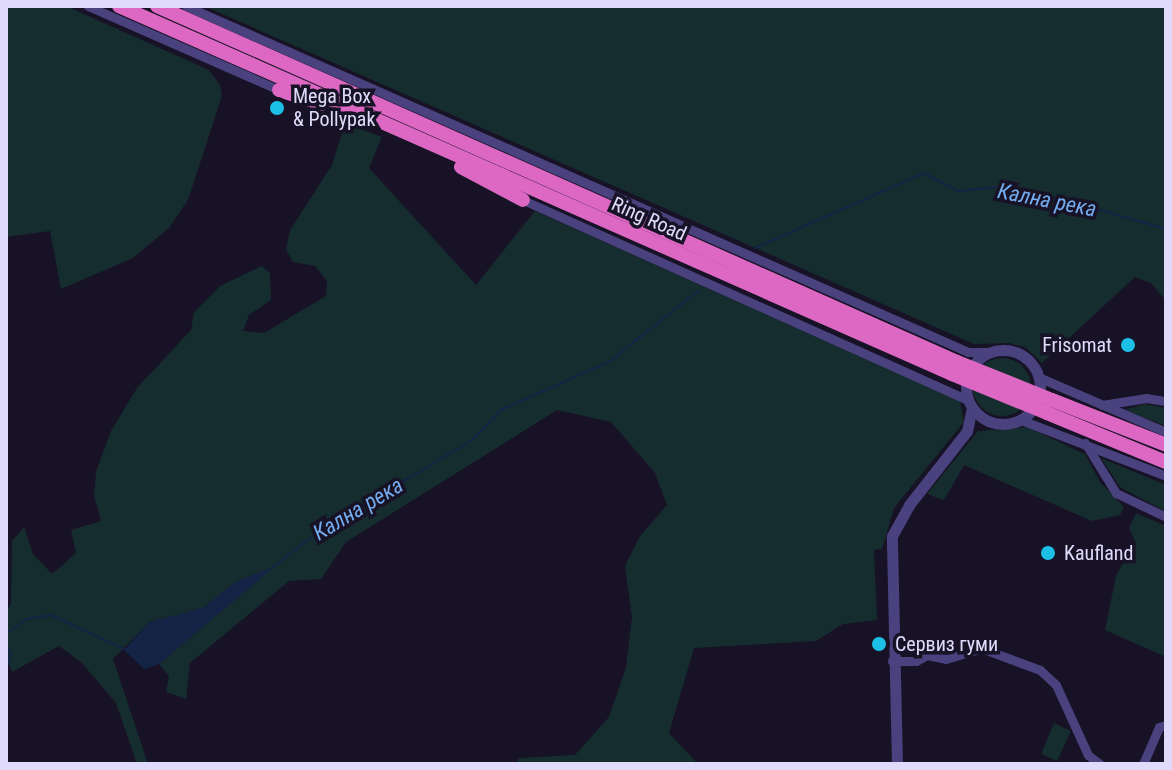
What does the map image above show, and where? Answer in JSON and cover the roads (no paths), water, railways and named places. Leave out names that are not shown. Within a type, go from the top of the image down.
[{"type":"highway","name":"Ring Road","points":[[119,6],[417,139],[1050,407],[1166,462]]},
{"type":"highway","name":"Ring Road","points":[[157,6],[651,224],[954,368]]},
{"type":"highway","points":[[279,90],[362,114]]},
{"type":"highway","points":[[417,139],[523,200]]},
{"type":"highway","points":[[526,169],[567,177]]},
{"type":"highway","points":[[620,201],[651,224]]},
{"type":"highway","name":"Ring Road","points":[[1050,407],[1166,445]]},
{"type":"street","points":[[88,6],[279,90]]},
{"type":"street","name":"Ring Road","points":[[186,6],[620,201],[968,352],[990,352]]},
{"type":"street","points":[[523,200],[970,404],[989,422]]},
{"type":"street","points":[[967,431],[971,368],[990,352],[1023,356],[1038,377],[1166,432]]},
{"type":"street","points":[[1021,420],[1037,401],[1038,377]]},
{"type":"street","points":[[1099,405],[1146,398],[1166,401]]},
{"type":"street","points":[[897,764],[892,661],[892,536],[909,505],[967,431],[989,422],[1021,420],[1166,476]]},
{"type":"street","points":[[1085,443],[1116,493],[1166,517]]},
{"type":"street","points":[[892,661],[916,661],[927,655],[946,659],[981,648],[1040,670],[1056,685],[1088,755],[1100,764]]},
{"type":"street","points":[[1143,764],[1159,727],[1166,725]]},
{"type":"water","points":[[275,566],[159,664],[144,669],[124,650],[150,622],[203,608],[236,582]]},
{"type":"waterway","name":"Кална река","points":[[755,248],[924,173],[958,191],[995,187],[1065,200],[1166,229]]},
{"type":"waterway","name":"Кална река","points":[[273,567],[314,535],[472,440],[501,410],[610,361],[698,291]]},
{"type":"waterway","name":"Кална река","points":[[6,634],[27,619],[51,615],[126,650]]},
{"type":"waterway","name":"Кална река","points":[[6,644],[11,653],[6,671]]},
{"type":"place","name":"Mega Box & Pollypak","points":[[277,108]]},
{"type":"place","name":"Frisomat","points":[[1128,345]]},
{"type":"place","name":"Kaufland","points":[[1048,553]]},
{"type":"place","name":"Сервиз гуми","points":[[879,644]]}]
